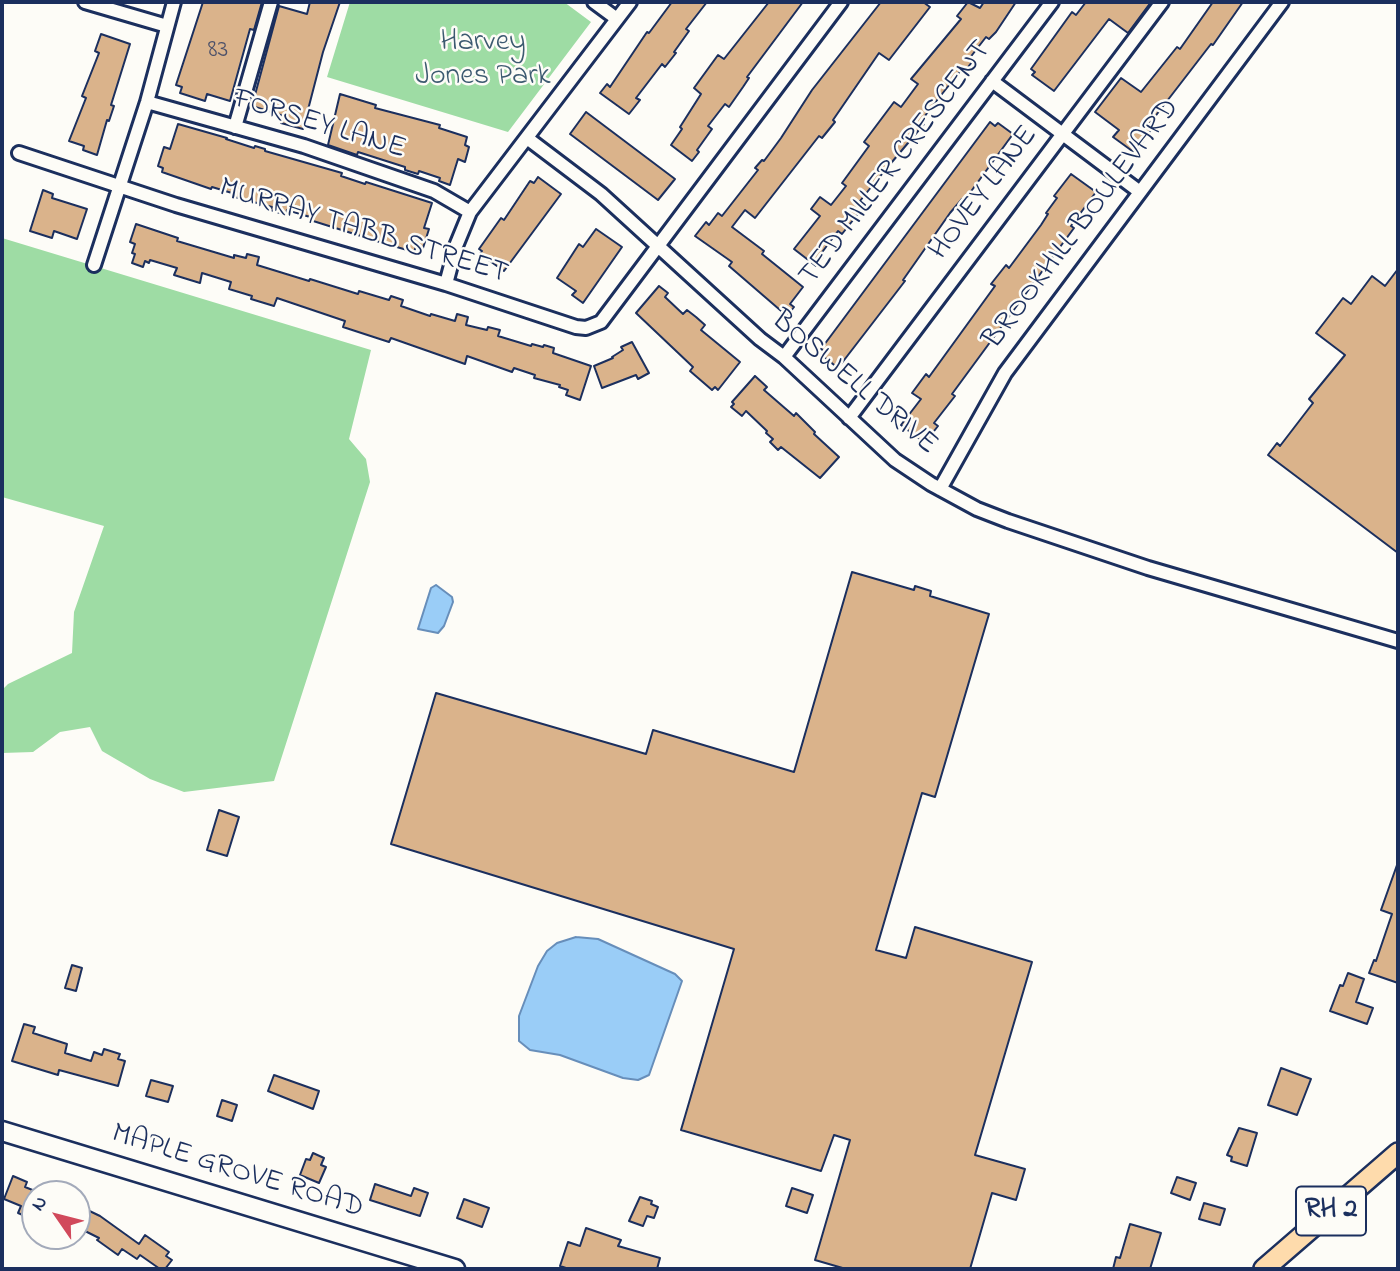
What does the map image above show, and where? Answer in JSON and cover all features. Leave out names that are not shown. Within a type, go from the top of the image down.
[{"type":"main road","name":"RH 2","points":[[1264,1269],[1398,1153]]},
{"type":"street","points":[[85,2],[167,26]]},
{"type":"street","points":[[94,265],[147,102],[174,2]]},
{"type":"street","points":[[235,127],[271,2]]},
{"type":"street","points":[[594,2],[617,19]]},
{"type":"street","points":[[446,284],[456,246],[470,212],[630,2]]},
{"type":"street","points":[[658,246],[841,2]]},
{"type":"street","name":"TED MILLER CRESCENT","points":[[785,357],[1052,2]]},
{"type":"street","name":"HOVEY LANE","points":[[849,418],[1162,2]]},
{"type":"street","name":"BROOKHILL BOULEVARD","points":[[940,489],[1005,373],[1282,2]]},
{"type":"street","points":[[992,81],[1140,192]]},
{"type":"street","name":"FORSEY LANE","points":[[147,102],[304,146],[434,191],[456,201],[470,212]]},
{"type":"street","name":"BOSWELL DRIVE","points":[[527,138],[596,189],[760,340],[785,357],[895,460],[940,489],[977,509],[1008,521],[1136,564],[1398,641]]},
{"type":"street","name":"MURRAY TABB STREET","points":[[19,153],[118,186],[446,284],[576,327],[586,328],[601,321],[658,246]]},
{"type":"street","name":"MAPLE GROVE ROAD","points":[[2,1131],[455,1269]]},
{"type":"green space","name":"Harvey Jones Park","points":[[350,2],[564,2],[591,22],[508,132],[327,77]]},
{"type":"green space","points":[[2,238],[371,350],[349,439],[366,459],[370,482],[274,781],[184,792],[150,779],[102,751],[90,727],[60,732],[33,752],[2,753],[2,690],[8,684],[72,653],[74,612],[104,526],[2,497]]},
{"type":"water","points":[[436,585],[452,597],[453,602],[444,626],[438,633],[418,629],[431,588]]},
{"type":"water","points":[[576,937],[598,939],[675,974],[682,981],[649,1075],[638,1080],[623,1078],[560,1055],[530,1050],[519,1041],[519,1016],[538,966],[547,951],[557,943]]},
{"type":"building","points":[[203,2],[262,2],[254,30],[250,29],[230,101],[207,94],[205,101],[180,93],[182,87],[176,85]]},
{"type":"building","points":[[310,2],[340,2],[323,52],[303,129],[281,123],[284,116],[252,106],[279,6],[307,14]]},
{"type":"building","points":[[672,2],[707,2],[686,29],[689,31],[674,52],[676,53],[665,67],[662,64],[636,98],[640,100],[629,114],[600,93],[607,84],[610,87],[647,32],[649,33]]},
{"type":"building","points":[[769,2],[803,2],[747,77],[749,78],[729,107],[725,104],[708,126],[712,129],[692,161],[671,145],[701,94],[694,88],[718,55],[724,59]]},
{"type":"building","points":[[881,2],[923,2],[930,7],[889,60],[879,53],[833,120],[835,122],[822,138],[819,136],[755,218],[745,210],[732,227],[764,251],[762,254],[803,287],[790,304],[794,307],[787,316],[729,266],[732,262],[695,236],[706,222],[709,225],[718,213],[722,216],[758,170],[755,168],[764,161],[781,138],[812,90]]},
{"type":"building","points":[[968,2],[980,8],[984,2],[1016,2],[996,32],[989,39],[986,37],[969,59],[972,62],[965,71],[962,69],[921,121],[924,124],[860,201],[865,205],[842,234],[838,231],[820,255],[823,257],[816,266],[794,249],[820,216],[811,209],[820,197],[831,205],[846,186],[842,183],[869,146],[864,142],[894,102],[901,107],[918,84],[911,79],[961,19],[957,16]]},
{"type":"building","points":[[1086,2],[1151,2],[1128,33],[1109,19],[1054,91],[1032,75],[1035,72],[1031,69],[1072,12],[1076,15]]},
{"type":"building","points":[[1213,2],[1243,2],[1213,45],[1211,44],[1147,127],[1151,130],[1135,153],[1113,137],[1119,130],[1095,112],[1121,78],[1141,92],[1177,47],[1180,49]]},
{"type":"building","points":[[101,34],[130,44],[111,105],[114,106],[97,155],[83,150],[84,146],[69,141],[86,98],[82,96],[99,53],[95,51]]},
{"type":"building","points":[[340,94],[376,105],[375,108],[440,125],[439,128],[467,137],[465,145],[469,147],[465,162],[458,159],[450,185],[439,181],[440,178],[419,171],[418,174],[405,170],[405,167],[328,145]]},
{"type":"building","points":[[586,112],[675,179],[658,200],[570,134]]},
{"type":"building","points":[[990,122],[995,126],[998,123],[1013,134],[964,201],[962,199],[950,213],[903,280],[905,281],[838,368],[824,357],[827,353],[821,349]]},
{"type":"building","points":[[178,124],[432,203],[424,228],[429,229],[423,248],[416,246],[414,252],[310,220],[310,217],[287,210],[286,215],[271,210],[272,207],[231,196],[232,193],[212,187],[211,189],[162,172],[163,168],[158,166],[164,147],[170,149]]},
{"type":"building","points":[[1071,174],[1096,192],[1071,226],[1074,228],[952,394],[955,396],[934,423],[938,426],[927,440],[922,441],[901,425],[921,399],[912,393],[926,374],[929,377],[995,286],[991,284],[1006,265],[1009,268],[1041,225],[1057,198],[1054,196]]},
{"type":"building","points":[[538,177],[561,194],[504,271],[480,254],[482,251],[479,249],[501,218],[504,220],[530,181],[534,183]]},
{"type":"building","points":[[43,190],[53,194],[52,198],[87,209],[77,239],[54,231],[52,238],[30,231]]},
{"type":"building","points":[[136,224],[178,238],[177,241],[234,258],[234,255],[246,258],[247,254],[259,257],[257,265],[309,281],[310,279],[358,294],[359,291],[389,300],[391,296],[403,300],[401,306],[430,316],[431,314],[455,321],[457,314],[468,317],[466,325],[500,330],[498,336],[531,346],[544,345],[554,348],[553,353],[591,366],[580,400],[566,395],[568,390],[559,387],[560,385],[534,378],[535,375],[514,368],[512,372],[467,356],[465,364],[391,338],[389,342],[343,327],[345,321],[277,298],[274,306],[251,299],[252,296],[229,289],[231,282],[202,273],[200,283],[174,275],[177,268],[150,260],[149,263],[145,261],[143,267],[132,263],[135,244],[130,242]]},
{"type":"building","points":[[596,229],[622,247],[583,303],[572,295],[576,291],[557,278],[579,244],[583,247]]},
{"type":"building","points":[[1398,269],[1398,553],[1268,455],[1277,443],[1280,446],[1313,403],[1309,399],[1345,355],[1316,333],[1343,298],[1351,304],[1372,276],[1385,286]]},
{"type":"building","points":[[659,286],[668,293],[665,297],[683,314],[687,310],[696,317],[705,325],[701,330],[740,362],[718,390],[715,387],[712,390],[690,371],[693,367],[636,313]]},
{"type":"building","points":[[632,342],[649,373],[638,379],[636,375],[602,388],[594,366],[613,358],[623,350],[621,347]]},
{"type":"building","points":[[755,376],[767,387],[764,390],[794,416],[796,413],[839,457],[820,478],[781,447],[778,450],[770,442],[773,439],[767,431],[746,411],[742,416],[731,407],[734,404],[732,402]]},
{"type":"building","points":[[852,572],[914,590],[915,586],[931,591],[930,596],[989,614],[935,797],[922,793],[876,950],[906,958],[915,927],[1032,962],[975,1155],[1025,1169],[1016,1200],[992,1193],[970,1269],[846,1269],[815,1260],[850,1140],[834,1135],[821,1171],[681,1130],[734,949],[391,844],[436,693],[646,754],[653,730],[794,772]]},
{"type":"building","points":[[219,810],[239,817],[227,856],[207,850]]},
{"type":"building","points":[[1397,865],[1398,983],[1369,973],[1374,960],[1376,961],[1392,914],[1381,910]]},
{"type":"building","points":[[72,965],[82,968],[76,991],[65,988]]},
{"type":"building","points":[[1348,973],[1364,979],[1356,1002],[1373,1008],[1367,1024],[1330,1011]]},
{"type":"building","points":[[24,1024],[35,1027],[33,1033],[67,1044],[65,1053],[91,1061],[94,1052],[102,1055],[104,1049],[120,1054],[118,1059],[125,1061],[118,1086],[59,1070],[58,1075],[12,1061]]},
{"type":"building","points":[[1281,1068],[1311,1079],[1297,1115],[1268,1105]]},
{"type":"building","points":[[274,1075],[319,1091],[313,1109],[268,1091]]},
{"type":"building","points":[[151,1080],[173,1086],[168,1102],[146,1096]]},
{"type":"building","points":[[222,1100],[237,1105],[232,1121],[217,1116]]},
{"type":"building","points":[[1239,1128],[1257,1133],[1247,1166],[1231,1161],[1232,1157],[1227,1155]]},
{"type":"building","points":[[313,1153],[324,1158],[321,1165],[326,1167],[319,1183],[300,1175],[306,1159],[310,1160]]},
{"type":"building","points":[[13,1176],[22,1180],[21,1206],[4,1199]]},
{"type":"building","points":[[1177,1177],[1196,1183],[1190,1200],[1171,1193]]},
{"type":"building","points":[[375,1184],[411,1196],[414,1188],[428,1193],[420,1216],[370,1200]]},
{"type":"building","points":[[792,1188],[813,1195],[807,1213],[786,1206]]},
{"type":"building","points":[[640,1197],[652,1201],[651,1204],[658,1207],[654,1218],[647,1216],[643,1226],[629,1221]]},
{"type":"building","points":[[464,1199],[489,1208],[482,1227],[457,1218]]},
{"type":"building","points":[[1204,1203],[1225,1209],[1220,1225],[1199,1219]]},
{"type":"building","points":[[91,1212],[139,1244],[145,1235],[169,1252],[166,1256],[172,1260],[165,1269],[160,1269],[140,1255],[137,1259],[122,1249],[118,1255],[97,1240],[99,1238],[91,1234]]},
{"type":"building","points":[[1130,1224],[1161,1233],[1150,1269],[1113,1269],[1116,1257],[1120,1258]]},
{"type":"building","points":[[586,1228],[621,1240],[618,1246],[660,1258],[657,1269],[569,1269],[560,1266],[568,1242],[580,1246]]}]
